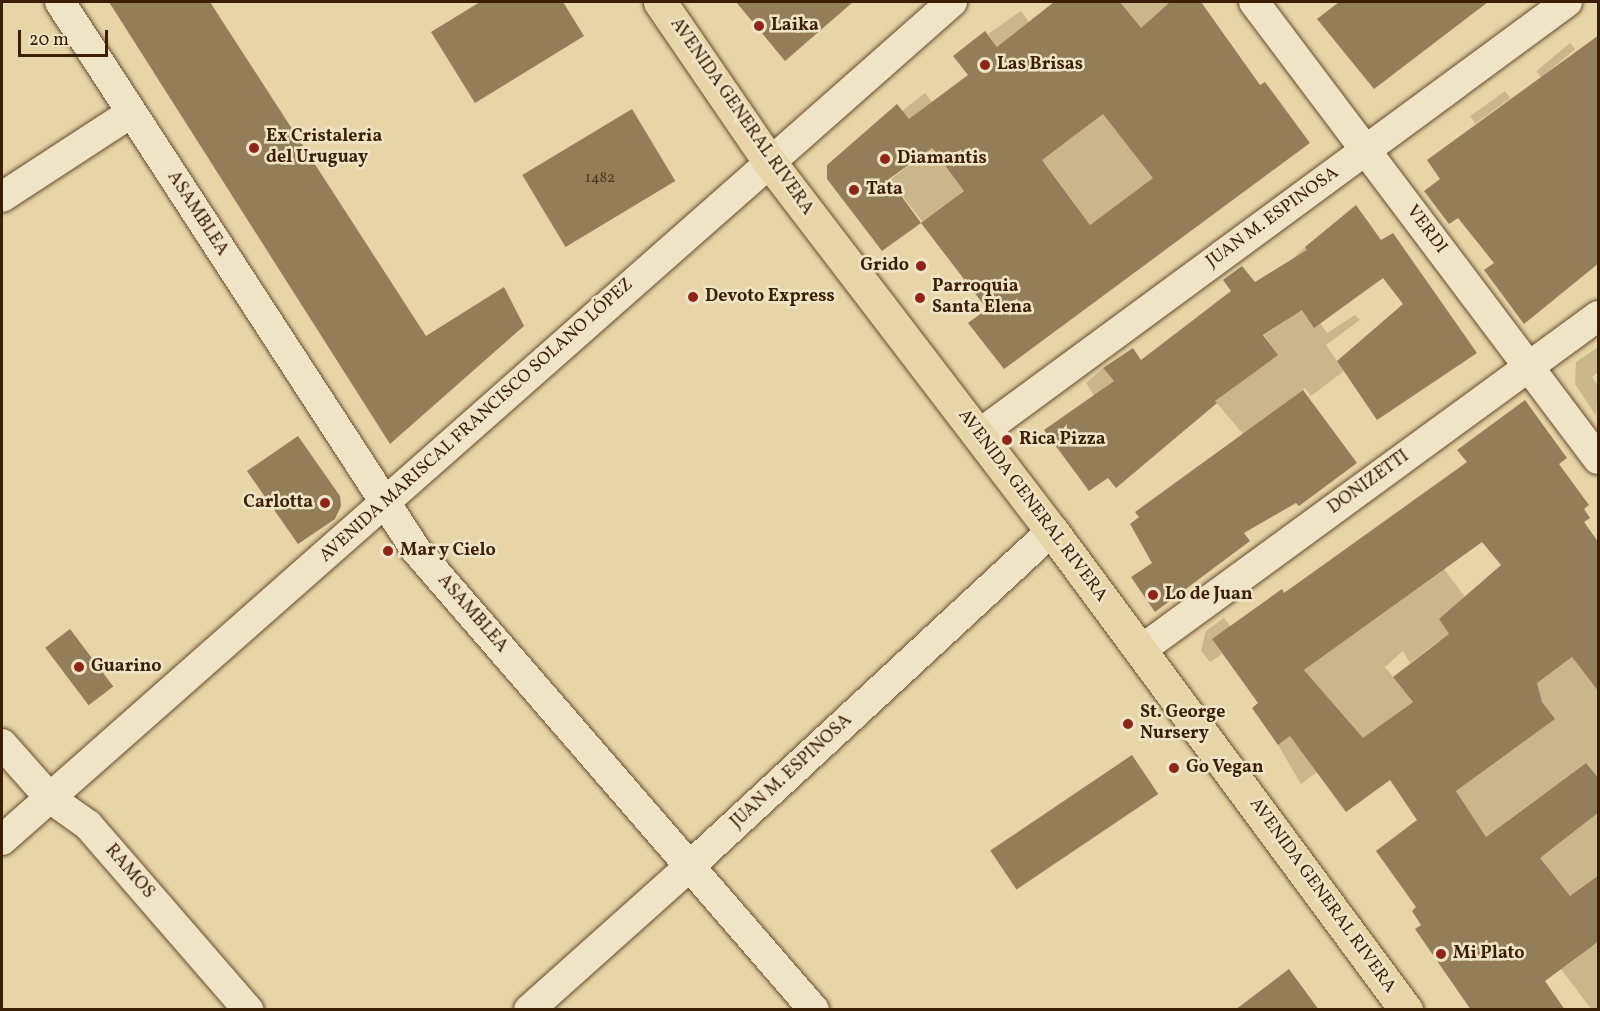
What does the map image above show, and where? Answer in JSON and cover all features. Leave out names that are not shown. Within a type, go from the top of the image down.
[{"type":"main road","name":"AVENIDA GENERAL RIVERA","points":[[660,2],[768,160],[1052,531],[1406,1010]]},
{"type":"street","name":"ASAMBLEA","points":[[60,2],[416,550],[814,1010]]},
{"type":"street","name":"AVENIDA MARISCAL FRANCISCO SOLANO LÓPEZ","points":[[2,840],[385,503],[768,160],[952,2]]},
{"type":"street","name":"VERDI","points":[[1254,2],[1599,459]]},
{"type":"street","name":"JUAN M. ESPINOSA","points":[[978,435],[1567,2]]},
{"type":"street","points":[[2,197],[131,113]]},
{"type":"street","name":"DONIZETTI","points":[[1140,650],[1599,316]]},
{"type":"street","name":"JUAN M. ESPINOSA","points":[[529,1010],[690,866],[1052,531]]},
{"type":"street","name":"RAMOS","points":[[2,744],[50,798],[88,825],[248,1010]]},
{"type":"shaded area","points":[[1120,2],[1170,2],[1150,20],[1200,75],[1150,113],[1125,77],[1158,51]]},
{"type":"shaded area","points":[[1021,11],[1048,50],[1015,72],[988,34]]},
{"type":"shaded area","points":[[1570,43],[1575,49],[1541,77],[1536,71]]},
{"type":"shaded area","points":[[1102,45],[1125,77],[1092,100],[1132,150],[1161,128],[1184,155],[1090,225],[1044,162],[1021,180],[1037,200],[1020,214],[988,174],[1021,149],[991,105],[1023,80],[1067,141],[1087,126],[1062,92],[1075,82],[1066,71]]},
{"type":"shaded area","points":[[1505,91],[1510,98],[1476,124],[1470,116]]},
{"type":"shaded area","points":[[925,93],[946,120],[923,138],[902,111]]},
{"type":"shaded area","points":[[931,148],[964,191],[923,223],[890,180]]},
{"type":"shaded area","points":[[1305,247],[1338,290],[1312,311],[1327,333],[1355,315],[1360,320],[1326,345],[1344,371],[1311,396],[1305,388],[1244,435],[1215,401],[1276,353],[1264,335],[1286,321],[1281,310],[1312,289],[1291,260]]},
{"type":"shaded area","points":[[1598,347],[1598,372],[1592,377],[1598,386],[1596,416],[1575,384],[1576,362]]},
{"type":"shaded area","points":[[1103,368],[1114,381],[1102,389],[1112,423],[1086,383]]},
{"type":"shaded area","points":[[1444,569],[1471,605],[1443,625],[1467,662],[1459,668],[1439,641],[1410,663],[1403,651],[1385,667],[1413,702],[1301,784],[1278,745],[1333,704],[1304,670]]},
{"type":"shaded area","points":[[1224,618],[1231,627],[1212,639],[1222,654],[1210,662],[1201,651],[1206,631]]},
{"type":"shaded area","points":[[1572,657],[1593,684],[1598,681],[1598,779],[1586,763],[1486,837],[1456,791],[1554,719],[1531,687]]},
{"type":"shaded area","points":[[1598,812],[1598,876],[1570,896],[1533,863]]},
{"type":"shaded area","points":[[1598,941],[1598,1009],[1591,1009],[1561,969]]},
{"type":"building","name":"Ex Cristaleria del Uruguay","points":[[109,2],[210,2],[426,336],[504,287],[524,326],[390,444]]},
{"type":"building","points":[[480,2],[563,2],[584,36],[475,103],[431,32]]},
{"type":"building","points":[[736,2],[853,2],[785,61]]},
{"type":"building","points":[[1054,2],[1120,2],[1141,28],[1170,2],[1201,2],[1260,85],[1265,82],[1310,143],[1004,369],[968,323],[987,309],[921,223],[882,251],[827,179],[827,165],[897,104],[909,119],[968,75],[953,56],[985,31],[997,47]],"holes":[[[1103,114],[1153,178],[1090,225],[1042,160]],[[932,148],[964,191],[921,223],[889,179]]]},
{"type":"building","points":[[1339,2],[1488,2],[1374,89],[1317,19]]},
{"type":"building","points":[[1599,35],[1599,263],[1524,324],[1484,270],[1494,263],[1458,218],[1449,224],[1424,191],[1440,179],[1427,160]]},
{"type":"building","points":[[632,109],[675,181],[566,247],[522,175]]},
{"type":"building","points":[[1356,205],[1381,240],[1393,233],[1477,353],[1377,420],[1337,361],[1403,304],[1383,278],[1314,328],[1302,310],[1263,335],[1278,355],[1215,401],[1217,403],[1116,488],[1108,478],[1089,491],[1044,430],[1114,381],[1103,368],[1133,348],[1141,360],[1231,291],[1223,280],[1242,266],[1255,282],[1307,250],[1305,247]]},
{"type":"building","points":[[1303,390],[1357,463],[1299,506],[1296,503],[1244,533],[1250,541],[1155,612],[1131,577],[1152,563],[1130,524],[1139,517],[1135,512]]},
{"type":"building","points":[[1525,400],[1567,458],[1559,464],[1589,505],[1584,509],[1590,518],[1584,522],[1599,543],[1599,692],[1572,657],[1537,683],[1542,702],[1555,719],[1456,791],[1486,837],[1586,763],[1599,779],[1599,812],[1540,858],[1570,896],[1599,875],[1599,941],[1545,981],[1565,1010],[1471,1010],[1415,929],[1421,925],[1412,911],[1416,907],[1376,851],[1417,820],[1390,780],[1346,812],[1290,736],[1278,745],[1252,708],[1258,703],[1212,639],[1282,589],[1284,593],[1467,462],[1457,450]],"holes":[[[1482,542],[1501,565],[1439,619],[1449,634],[1393,677],[1413,702],[1363,738],[1304,670]]]},
{"type":"building","points":[[298,436],[340,496],[341,506],[335,519],[298,544],[247,471]]},
{"type":"building","name":"Guarino","points":[[70,629],[113,687],[89,705],[45,648]]},
{"type":"building","points":[[1132,755],[1158,794],[1017,890],[990,851]]},
{"type":"building","points":[[1289,969],[1319,1010],[1235,1010]]},
{"type":"place","name":"Laika","points":[[759,26]]},
{"type":"place","name":"Las Brisas","points":[[985,65]]},
{"type":"place","name":"Ex Cristaleria del Uruguay","points":[[254,148]]},
{"type":"place","name":"Diamantis","points":[[885,159]]},
{"type":"place","name":"Tata","points":[[854,190]]},
{"type":"place","name":"Grido","points":[[921,266]]},
{"type":"place","name":"Devoto Express","points":[[693,297]]},
{"type":"place","name":"Parroquia Santa Elena","points":[[920,298]]},
{"type":"place","name":"Rica Pizza","points":[[1007,440]]},
{"type":"place","name":"Carlotta","points":[[325,503]]},
{"type":"place","name":"Mar y Cielo","points":[[388,551]]},
{"type":"place","name":"Lo de Juan","points":[[1153,595]]},
{"type":"place","name":"Guarino","points":[[79,667]]},
{"type":"place","name":"St. George Nursery","points":[[1128,724]]},
{"type":"place","name":"Go Vegan","points":[[1174,768]]},
{"type":"place","name":"Mi Plato","points":[[1441,954]]}]
